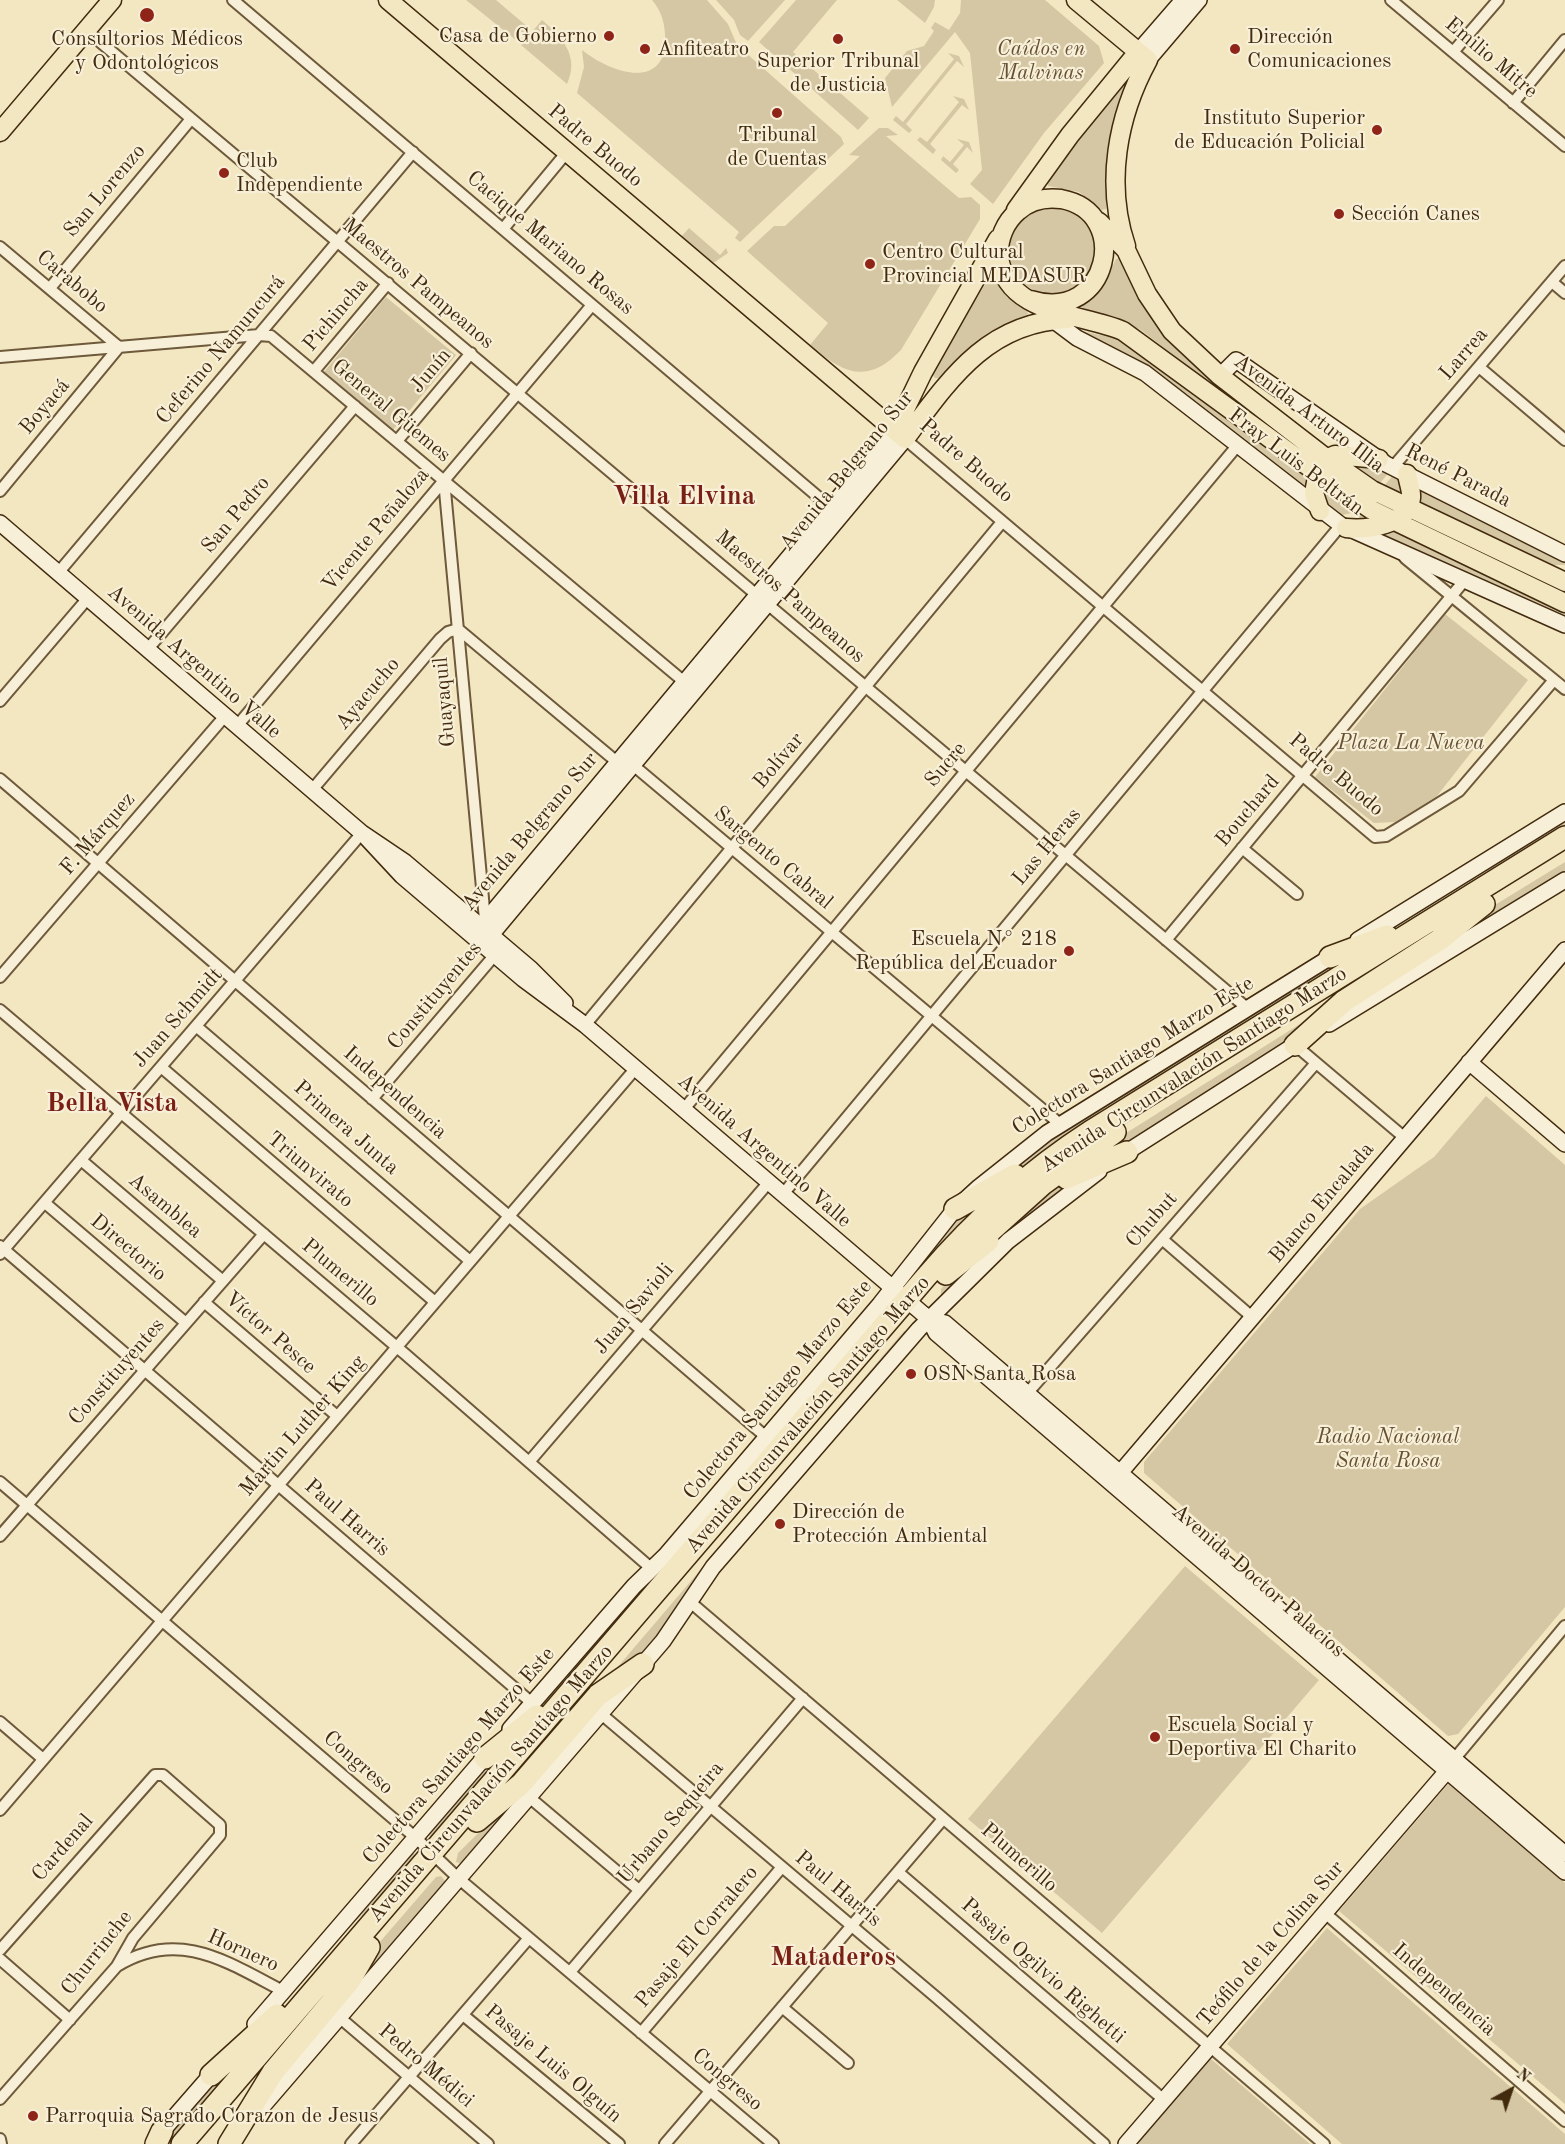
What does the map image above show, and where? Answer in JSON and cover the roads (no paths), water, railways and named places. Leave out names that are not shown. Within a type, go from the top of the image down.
[{"type":"highway","name":"Avenida Circunvalación Santiago Marzo","points":[[183,2144],[403,1887],[477,1821],[911,1304],[964,1235],[1021,1183],[1076,1140],[1565,837]]},
{"type":"highway","name":"Avenida Circunvalación Santiago Marzo","points":[[200,2144],[369,1947],[659,1575],[911,1304],[1016,1207],[1090,1149],[1565,854]]},
{"type":"highway","points":[[1330,957],[1384,937],[1480,879],[1524,862]]},
{"type":"highway","points":[[1295,1045],[1344,1001],[1439,940],[1484,904]]},
{"type":"highway","points":[[955,1209],[1009,1179],[1108,1109],[1166,1084]]},
{"type":"highway","points":[[946,1274],[1060,1181],[1127,1152]]},
{"type":"highway","points":[[485,1758],[538,1715],[659,1575]]},
{"type":"highway","points":[[477,1821],[521,1784],[598,1695],[643,1664]]},
{"type":"highway","points":[[211,2075],[271,2022],[355,1926],[403,1887]]},
{"type":"highway","points":[[230,2144],[273,2072],[350,1980],[369,1947]]},
{"type":"main road","points":[[0,132],[112,0]]},
{"type":"main road","name":"Padre Buodo","points":[[388,0],[900,434]]},
{"type":"main road","points":[[1031,300],[1058,304],[1075,299],[1089,289],[1103,266],[1112,233],[1116,206],[1115,176],[1119,141],[1143,56],[1076,0]]},
{"type":"main road","name":"Avenida Belgrano Sur","points":[[900,434],[923,372],[1008,222],[1070,135],[1143,56]]},
{"type":"main road","name":"Avenida Arturo Illia","points":[[1565,582],[1321,465],[1172,331],[1147,294],[1130,257],[1112,233],[1086,211],[1071,202],[1046,199],[1022,207],[1008,222],[999,250],[1002,268],[1010,284],[1053,316],[1114,327],[1141,342],[1321,465],[1394,521],[1565,603]]},
{"type":"main road","points":[[1116,206],[1130,257]]},
{"type":"main road","points":[[1086,211],[1097,224],[1104,240],[1103,266]]},
{"type":"main road","name":"Avenida Belgrano Sur","points":[[900,434],[961,367],[998,339],[1053,316],[1075,299]]},
{"type":"main road","points":[[1320,511],[1314,498],[1321,465],[1339,455],[1393,467],[1411,496],[1407,508],[1394,521],[1360,529],[1343,526]]},
{"type":"main road","points":[[1531,567],[1565,570]]},
{"type":"street","name":"Cacique Mariano Rosas","points":[[233,0],[835,511]]},
{"type":"street","points":[[1143,56],[1183,0]]},
{"type":"street","points":[[1143,56],[1199,0]]},
{"type":"street","name":"Emilio Mitre","points":[[1391,0],[1565,146]]},
{"type":"street","points":[[1453,52],[1498,0]]},
{"type":"street","name":"Maestros Pampeanos","points":[[86,30],[1247,1008]]},
{"type":"street","points":[[1513,103],[1565,40]]},
{"type":"street","name":"San Lorenzo","points":[[50,288],[191,119]]},
{"type":"street","name":"Ceferino Namuncurá","points":[[58,573],[413,152]]},
{"type":"street","points":[[503,229],[567,152]]},
{"type":"street","name":"Carabobo","points":[[0,247],[119,347]]},
{"type":"street","name":"Larrea","points":[[1393,467],[1565,266]]},
{"type":"street","points":[[1552,282],[1565,293]]},
{"type":"street","name":"Pichincha","points":[[314,371],[388,283]]},
{"type":"street","name":"Vicente Peñaloza","points":[[231,721],[444,480],[592,304]]},
{"type":"street","name":"Fray Luis Beltrán","points":[[1053,316],[1077,338],[1140,369],[1320,511],[1343,526],[1398,552],[1565,689]]},
{"type":"street","name":"General Güemes","points":[[0,357],[259,335],[276,339],[689,686]]},
{"type":"street","name":"Boyacá","points":[[0,491],[119,347]]},
{"type":"street","name":"Junín","points":[[397,441],[471,353]]},
{"type":"street","name":"René Parada","points":[[1220,376],[1236,360],[1393,467],[1565,554]]},
{"type":"street","points":[[1479,367],[1565,440]]},
{"type":"street","name":"San Pedro","points":[[147,650],[355,406]]},
{"type":"street","name":"Avenida Belgrano Sur","points":[[483,930],[617,762],[689,686],[900,434]]},
{"type":"street","name":"Padre Buodo","points":[[900,434],[1202,692],[1378,838],[1439,806],[1459,791],[1554,680]]},
{"type":"street","name":"Sucre","points":[[684,1109],[1237,446]]},
{"type":"street","name":"Guayaquil","points":[[444,480],[483,930]]},
{"type":"street","name":"Bolívar","points":[[585,1025],[1002,522]]},
{"type":"street","name":"Avenida Argentino Valle","points":[[0,523],[362,833],[405,862],[483,930],[499,950],[545,982],[585,1025],[911,1304]]},
{"type":"street","name":"Las Heras","points":[[783,1194],[1343,526]]},
{"type":"street","points":[[1398,552],[1565,625]]},
{"type":"street","name":"Bouchard","points":[[1166,940],[1464,581]]},
{"type":"street","points":[[0,701],[88,598]]},
{"type":"street","name":"Sargento Cabral","points":[[458,629],[617,762],[633,765],[1060,1124]]},
{"type":"street","name":"Ayacucho","points":[[312,790],[442,636],[458,629]]},
{"type":"street","name":"Avenida Belgrano Sur","points":[[483,930],[633,765],[689,686]]},
{"type":"street","name":"F. Márquez","points":[[0,977],[98,863],[231,721]]},
{"type":"street","name":"Independencia","points":[[0,779],[765,1436]]},
{"type":"street","name":"Colectora Santiago Marzo Este","points":[[230,2144],[671,1630],[713,1567],[911,1304],[955,1209],[992,1175],[1060,1124],[1565,812]]},
{"type":"street","name":"Juan Schmidt","points":[[1,1250],[45,1203],[362,833]]},
{"type":"street","points":[[1242,848],[1297,894]]},
{"type":"street","name":"Colectora Santiago Marzo Este","points":[[156,2140],[532,1703],[659,1575],[765,1436],[911,1304],[977,1270],[1032,1221],[1127,1152],[1295,1045],[1565,880]]},
{"type":"street","name":"Constituyentes","points":[[372,1099],[499,950]]},
{"type":"street","name":"Blanco Encalada","points":[[1115,1478],[1565,950]]},
{"type":"street","name":"Plumerillo","points":[[0,1010],[396,1347],[659,1575]]},
{"type":"street","name":"Primera Junta","points":[[196,1026],[470,1261]]},
{"type":"street","points":[[1295,1045],[1405,1138]]},
{"type":"street","points":[[1469,1062],[1565,1144]]},
{"type":"street","name":"Chubut","points":[[1023,1398],[1316,1063]]},
{"type":"street","name":"Triunvirato","points":[[161,1067],[435,1302]]},
{"type":"street","name":"Martin Luther King","points":[[0,1810],[636,1068]]},
{"type":"street","name":"Asamblea","points":[[81,1160],[223,1281]]},
{"type":"street","name":"Juan Savioli","points":[[529,1462],[768,1182]]},
{"type":"street","name":"Directorio","points":[[45,1203],[186,1323]]},
{"type":"street","name":"Constituyentes","points":[[0,1536],[264,1234]]},
{"type":"street","points":[[1162,1239],[1252,1317]]},
{"type":"street","name":"Paul Harris","points":[[1,1250],[145,1370],[532,1703]]},
{"type":"street","name":"Víctor Pesce","points":[[204,1302],[337,1416]]},
{"type":"street","name":"Avenida Doctor Palacios","points":[[911,1304],[945,1323],[1023,1398],[1450,1765],[1565,1872]]},
{"type":"street","name":"Congreso","points":[[0,1482],[416,1838],[529,1938],[773,2144]]},
{"type":"street","name":"Plumerillo","points":[[689,1601],[1324,2144]]},
{"type":"street","points":[[1450,1765],[1565,1626]]},
{"type":"street","name":"Urbano Sequeira","points":[[570,1972],[803,1698]]},
{"type":"street","name":"Paul Harris","points":[[600,1713],[852,1926],[1104,2144]]},
{"type":"street","points":[[0,1722],[43,1759]]},
{"type":"street","name":"Avenida Doctor Palacios","points":[[1450,1765],[1565,1854]]},
{"type":"street","name":"Teófilo de la Colina Sur","points":[[1126,2144],[1450,1765]]},
{"type":"street","name":"Churrinche","points":[[0,2099],[117,1966],[133,1938],[220,1835],[222,1829],[219,1823],[164,1776],[158,1774]]},
{"type":"street","name":"Cardenal","points":[[0,1950],[151,1777],[158,1774]]},
{"type":"street","points":[[529,1797],[639,1890]]},
{"type":"street","points":[[665,2144],[944,1819]]},
{"type":"street","name":"Pasaje El Corralero","points":[[641,2033],[782,1867]]},
{"type":"street","name":"Pasaje Ogilvio Righetti","points":[[898,1872],[1164,2100]]},
{"type":"street","name":"Independencia","points":[[1325,1913],[1565,2121]]},
{"type":"street","points":[[351,2144],[529,1938]]},
{"type":"street","name":"Hornero","points":[[117,1966],[149,1951],[195,1950],[224,1960],[283,1991]]},
{"type":"street","points":[[0,1959],[70,2020]]},
{"type":"street","points":[[782,2007],[848,2062]]},
{"type":"street","name":"Pasaje Luis Olguín","points":[[463,2015],[619,2144]]},
{"type":"street","name":"Pedro Médici","points":[[339,2018],[488,2144]]},
{"type":"street","points":[[0,2139],[0,2144]]},
{"type":"place","name":"Consultorios Médicos y Odontológicos","points":[[147,15]]},
{"type":"place","name":"Casa de Gobierno","points":[[609,36]]},
{"type":"place","name":"Superior Tribunal de Justicia","points":[[838,39]]},
{"type":"place","name":"Anfiteatro","points":[[645,49]]},
{"type":"place","name":"Dirección Comunicaciones","points":[[1235,49]]},
{"type":"place","name":"Tribunal de Cuentas","points":[[777,113]]},
{"type":"place","name":"Instituto Superior de Educación Policial","points":[[1377,130]]},
{"type":"place","name":"Club Independiente","points":[[224,173]]},
{"type":"place","name":"Sección Canes","points":[[1339,214]]},
{"type":"place","name":"Centro Cultural Provincial MEDASUR","points":[[870,264]]},
{"type":"place","name":"Escuela N° 218 República del Ecuador","points":[[1069,951]]},
{"type":"place","name":"OSN Santa Rosa","points":[[911,1374]]},
{"type":"place","name":"Dirección de Protección Ambiental","points":[[780,1524]]},
{"type":"place","name":"Escuela Social y Deportiva El Charito","points":[[1155,1737]]},
{"type":"place","name":"Parroquia Sagrado Corazon de Jesus","points":[[33,2116]]},
{"type":"district","name":"Villa Elvina","points":[[684,497]]},
{"type":"district","name":"Bella Vista","points":[[112,1104]]},
{"type":"district","name":"Mataderos","points":[[833,1958]]},
{"type":"park label","name":"Caídos en Malvinas","points":[[1041,61]]},
{"type":"park label","name":"Plaza La Nueva","points":[[1411,743]]},
{"type":"park label","name":"Radio Nacional Santa Rosa","points":[[1388,1449]]}]
